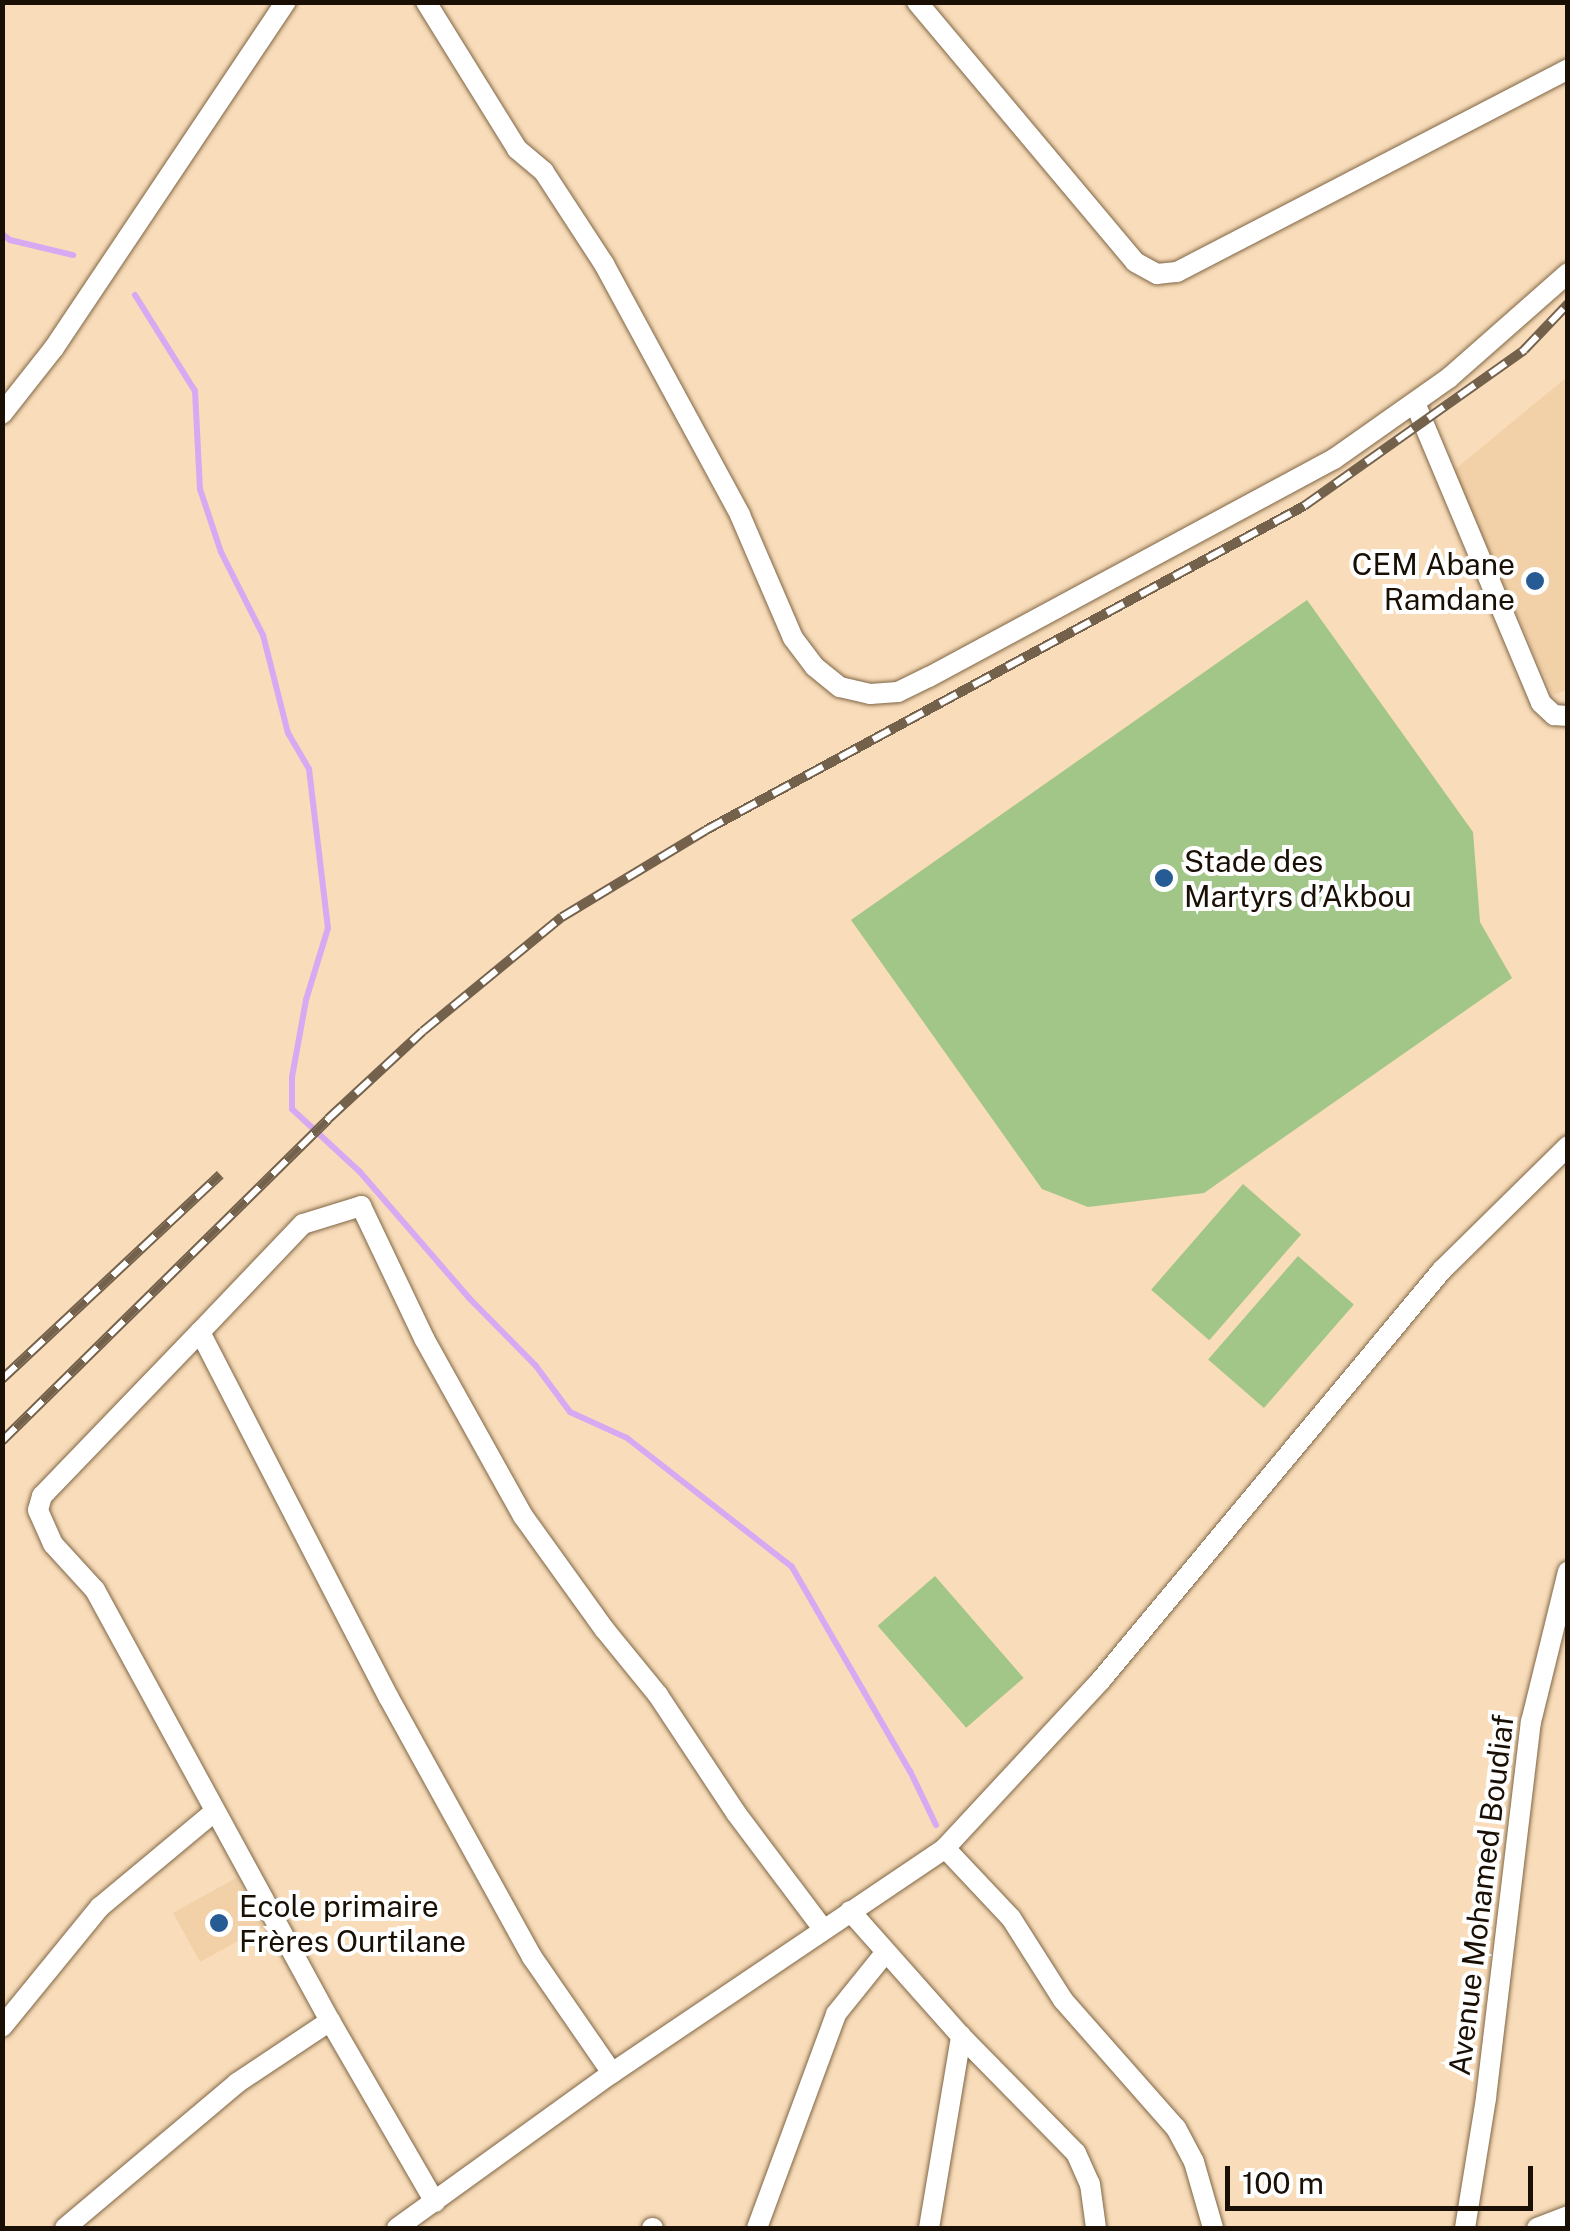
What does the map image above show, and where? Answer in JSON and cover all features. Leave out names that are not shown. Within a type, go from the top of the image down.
[{"type":"street","points":[[2,414],[54,348],[286,2]]},
{"type":"street","points":[[426,2],[517,149],[544,172],[604,264],[740,515],[794,638],[815,667],[840,687],[870,694],[898,692],[1334,460],[1449,378],[1568,273]]},
{"type":"street","points":[[916,2],[1134,262],[1157,274],[1177,272],[1568,69]]},
{"type":"street","points":[[1415,403],[1541,703],[1561,718],[1568,716]]},
{"type":"street","points":[[398,2228],[612,2073],[945,1848],[1101,1680],[1442,1270],[1568,1146]]},
{"type":"street","points":[[435,2202],[330,2021],[95,1590],[53,1544],[38,1510],[42,1496],[302,1224],[361,1206],[425,1340],[523,1516],[604,1630],[658,1694],[736,1813],[822,1929]]},
{"type":"street","points":[[200,1332],[376,1674],[523,1940],[612,2073]]},
{"type":"street","name":"Avenue Mohamed Boudiaf","points":[[1465,2228],[1486,2098],[1531,1722],[1568,1571]]},
{"type":"street","points":[[2,2027],[100,1907],[214,1812]]},
{"type":"street","points":[[945,1848],[1011,1918],[1063,2000],[1176,2128],[1194,2162],[1214,2228]]},
{"type":"street","points":[[850,1911],[961,2036],[1076,2153],[1090,2184],[1096,2228]]},
{"type":"street","points":[[757,2228],[836,2014],[885,1953]]},
{"type":"street","points":[[65,2228],[237,2083],[330,2021]]},
{"type":"street","points":[[929,2228],[961,2036]]},
{"type":"street","points":[[1537,2228],[1568,2216]]},
{"type":"shaded area","name":"CEM Abane Ramdane","points":[[1567,377],[1567,690],[1553,695],[1453,471]]},
{"type":"shaded area","name":"Ecole primaire Frères Ourtilane","points":[[236,1878],[263,1927],[200,1962],[173,1913]]},
{"type":"green space","points":[[1307,600],[1473,832],[1480,922],[1512,978],[1204,1193],[1088,1207],[1042,1189],[851,920]]},
{"type":"green space","points":[[1243,1184],[1301,1235],[1209,1340],[1151,1290]]},
{"type":"green space","points":[[1298,1256],[1354,1305],[1264,1408],[1208,1359]]},
{"type":"green space","points":[[935,1576],[1024,1678],[966,1728],[878,1626]]},
{"type":"waterway","points":[[2,234],[10,240],[73,255]]},
{"type":"waterway","points":[[135,295],[195,391],[200,489],[221,552],[263,635],[288,733],[309,769],[328,928],[306,1000],[292,1077],[292,1109],[360,1172],[469,1298],[536,1366],[570,1412],[627,1438],[792,1567],[910,1771],[936,1825]]},
{"type":"railway","points":[[2,1441],[328,1119],[423,1031],[562,917],[706,830],[1304,506],[1524,350],[1568,304]]},
{"type":"railway","points":[[2,1379],[220,1175]]},
{"type":"place","name":"CEM Abane Ramdane","points":[[1535,581]]},
{"type":"place","name":"Stade des Martyrs d’Akbou","points":[[1164,878]]},
{"type":"place","name":"Ecole primaire Frères Ourtilane","points":[[219,1923]]}]
